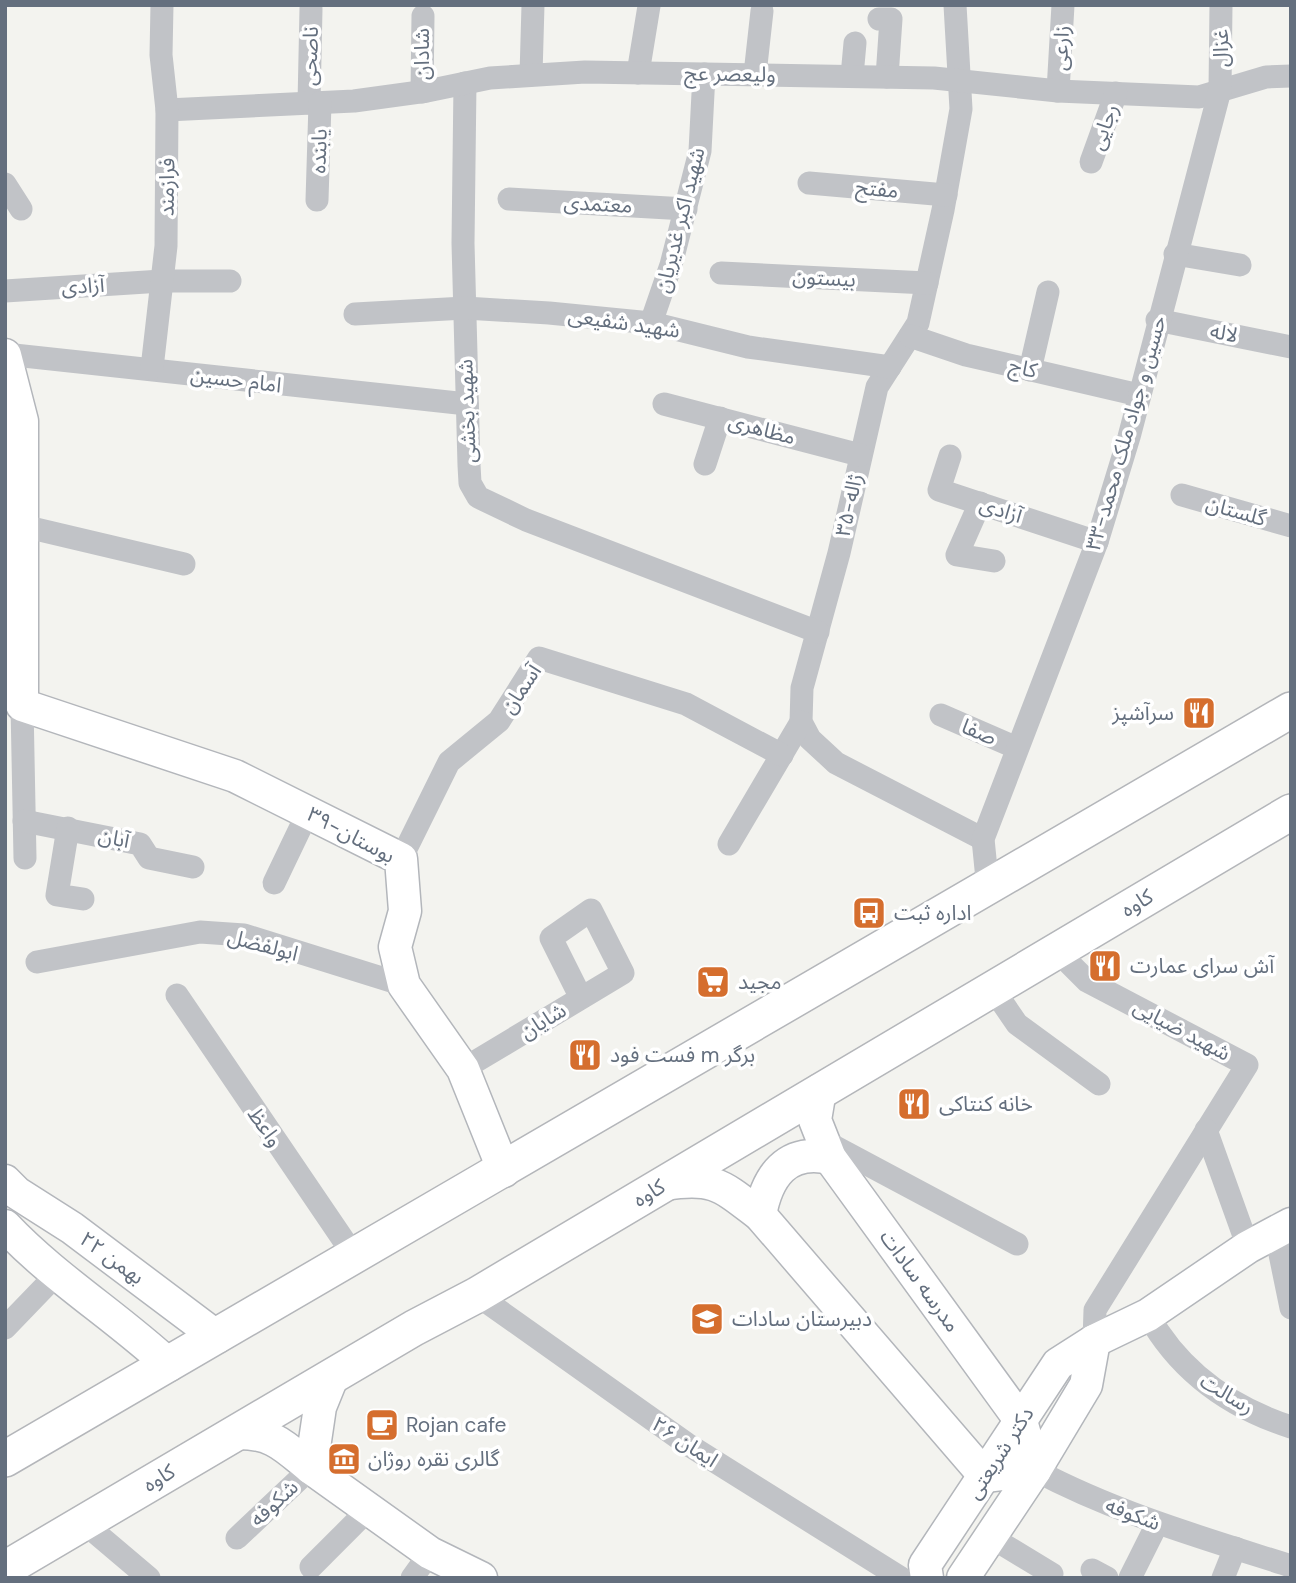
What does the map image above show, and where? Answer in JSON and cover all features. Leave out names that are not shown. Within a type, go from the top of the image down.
[{"type":"main road","points":[[5,1459],[988,889],[1291,710]]},
{"type":"main road","name":"کاوه","points":[[5,1569],[333,1376],[477,1295],[1291,812]]},
{"type":"street","name":"فرازمند","points":[[152,368],[166,246],[167,110],[161,55],[162,5]]},
{"type":"street","points":[[531,75],[533,5]]},
{"type":"street","points":[[955,5],[958,80]]},
{"type":"street","name":"زارعی","points":[[1058,91],[1063,5]]},
{"type":"street","name":"غزال","points":[[1220,90],[1221,5]]},
{"type":"street","points":[[638,73],[649,6]]},
{"type":"street","name":"ناصحی","points":[[311,9],[314,103]]},
{"type":"street","points":[[755,74],[762,11]]},
{"type":"street","name":"شادان","points":[[422,92],[423,16]]},
{"type":"street","points":[[879,19],[891,19],[887,77]]},
{"type":"street","points":[[852,76],[855,43]]},
{"type":"street","name":"ولیعصر عج","points":[[167,110],[314,103],[422,92],[466,83],[531,75],[638,73],[887,77],[958,80],[1058,91],[1199,97],[1266,77],[1291,76]]},
{"type":"street","name":"شهید اکبر غدیریان","points":[[651,323],[686,209],[700,151],[704,74]]},
{"type":"street","name":"۳۵-ژاله","points":[[800,722],[802,688],[839,553],[877,387],[918,323],[946,195],[961,109],[958,80]]},
{"type":"street","name":"شهید بخشی","points":[[466,83],[467,404],[470,483],[478,497],[538,525],[817,632]]},
{"type":"street","name":"۳۳-حسین و جواد ملک محمد","points":[[988,889],[983,839],[1097,542],[1220,90]]},
{"type":"street","name":"رجایی","points":[[1091,162],[1116,93]]},
{"type":"street","name":"یابنده","points":[[314,103],[317,200]]},
{"type":"street","name":"مفتح","points":[[809,183],[946,195]]},
{"type":"street","points":[[5,184],[21,209]]},
{"type":"street","name":"معتمدی","points":[[509,199],[686,209]]},
{"type":"street","points":[[1175,254],[1240,265]]},
{"type":"street","name":"بیستون","points":[[721,273],[927,283]]},
{"type":"street","name":"آزادی","points":[[5,290],[162,281],[230,281]]},
{"type":"street","points":[[1030,370],[1048,292]]},
{"type":"street","name":"شهید شفیعی","points":[[355,314],[465,308],[651,323],[748,347],[890,367]]},
{"type":"street","name":"لاله","points":[[1157,320],[1291,347]]},
{"type":"street","name":"کاج","points":[[910,336],[966,355],[1139,395]]},
{"type":"street","points":[[5,355],[23,421],[17,724],[25,858]]},
{"type":"street","name":"امام حسین","points":[[5,355],[152,368],[244,382],[467,404]]},
{"type":"street","name":"مظاهری","points":[[664,404],[860,454]]},
{"type":"street","points":[[705,464],[720,418]]},
{"type":"street","name":"آزادی","points":[[950,456],[939,490],[1097,542]]},
{"type":"street","name":"گلستان","points":[[1182,495],[1291,526]]},
{"type":"street","points":[[980,503],[957,555],[994,561]]},
{"type":"street","points":[[23,526],[184,564]]},
{"type":"street","name":"آسمان","points":[[401,859],[449,762],[499,721],[539,658],[686,704],[782,755]]},
{"type":"street","name":"صفا","points":[[942,715],[1017,748]]},
{"type":"street","points":[[729,844],[800,722]]},
{"type":"street","points":[[800,722],[810,740],[836,763],[983,839]]},
{"type":"street","name":"۳۹-بوستان","points":[[17,724],[235,776],[401,859],[405,911],[395,947],[404,985],[463,1069],[503,1171]]},
{"type":"street","points":[[274,883],[308,812]]},
{"type":"street","name":"آبان","points":[[24,821],[140,844],[149,858],[193,867]]},
{"type":"street","name":"آبان","points":[[68,828],[57,895],[83,899]]},
{"type":"street","name":"شایان","points":[[463,1069],[581,999],[623,974],[591,911],[551,938],[581,999]]},
{"type":"street","name":"ابولفضل","points":[[37,961],[200,932],[244,935],[404,985]]},
{"type":"street","name":"شهید ضیایی","points":[[1057,951],[1087,981],[1247,1065],[1095,1310],[1094,1341]]},
{"type":"street","points":[[993,989],[1017,1024],[1098,1084]]},
{"type":"street","name":"واعظ","points":[[177,995],[355,1257]]},
{"type":"street","name":"مدرسه سادات","points":[[820,1090],[815,1121],[826,1149],[1021,1421],[1035,1470]]},
{"type":"street","points":[[1206,1130],[1248,1247]]},
{"type":"street","points":[[760,1215],[765,1189],[773,1176],[793,1160],[826,1149],[1017,1244]]},
{"type":"street","points":[[665,1184],[692,1180],[713,1182],[760,1215],[985,1476],[1035,1470]]},
{"type":"street","name":"۲۲ بهمن","points":[[5,1181],[17,1193],[72,1228],[217,1337]]},
{"type":"street","name":"۲۲ بهمن","points":[[5,1226],[27,1248],[169,1365]]},
{"type":"street","points":[[1283,1227],[1291,1308]]},
{"type":"street","name":"دکتر شریعتی","points":[[927,1578],[925,1565],[1058,1364],[1094,1341],[1148,1315],[1248,1247],[1283,1227]]},
{"type":"street","points":[[5,1328],[58,1273]]},
{"type":"street","points":[[114,1317],[129,1317],[140,1311],[144,1303],[146,1283]]},
{"type":"street","name":"۲۶ ایمان","points":[[477,1295],[687,1444],[901,1578]]},
{"type":"street","name":"رسالت","points":[[1148,1315],[1185,1368],[1216,1393],[1291,1427]]},
{"type":"street","name":"دکتر شریعتی","points":[[963,1578],[1035,1470],[1086,1385],[1094,1341]]},
{"type":"street","points":[[311,1468],[320,1407],[333,1376]]},
{"type":"street","points":[[236,1433],[257,1432],[274,1438],[367,1511],[430,1553],[475,1576]]},
{"type":"street","name":"شکوفه","points":[[237,1538],[311,1468]]},
{"type":"street","name":"شکوفه","points":[[1035,1470],[1076,1492],[1157,1524],[1291,1566]]},
{"type":"street","points":[[312,1567],[367,1511]]},
{"type":"street","points":[[84,1522],[149,1578]]},
{"type":"street","points":[[1130,1578],[1157,1524]]},
{"type":"street","points":[[989,1536],[1052,1574]]},
{"type":"street","points":[[1223,1578],[1235,1548]]},
{"type":"street","points":[[412,1578],[430,1553]]},
{"type":"place","name":"سرآشپز","points":[[1199,713]]},
{"type":"place","name":"اداره ثبت","points":[[869,913]]},
{"type":"place","name":"آش سرای عمارت","points":[[1105,966]]},
{"type":"place","name":"مجید","points":[[713,982]]},
{"type":"place","name":"فست فود m برگر","points":[[585,1055]]},
{"type":"place","name":"خانه کنتاکی","points":[[914,1104]]},
{"type":"place","name":"دبیرستان سادات","points":[[707,1319]]},
{"type":"place","name":"Rojan cafe","points":[[382,1425]]},
{"type":"place","name":"گالری نقره روژان","points":[[344,1459]]}]
